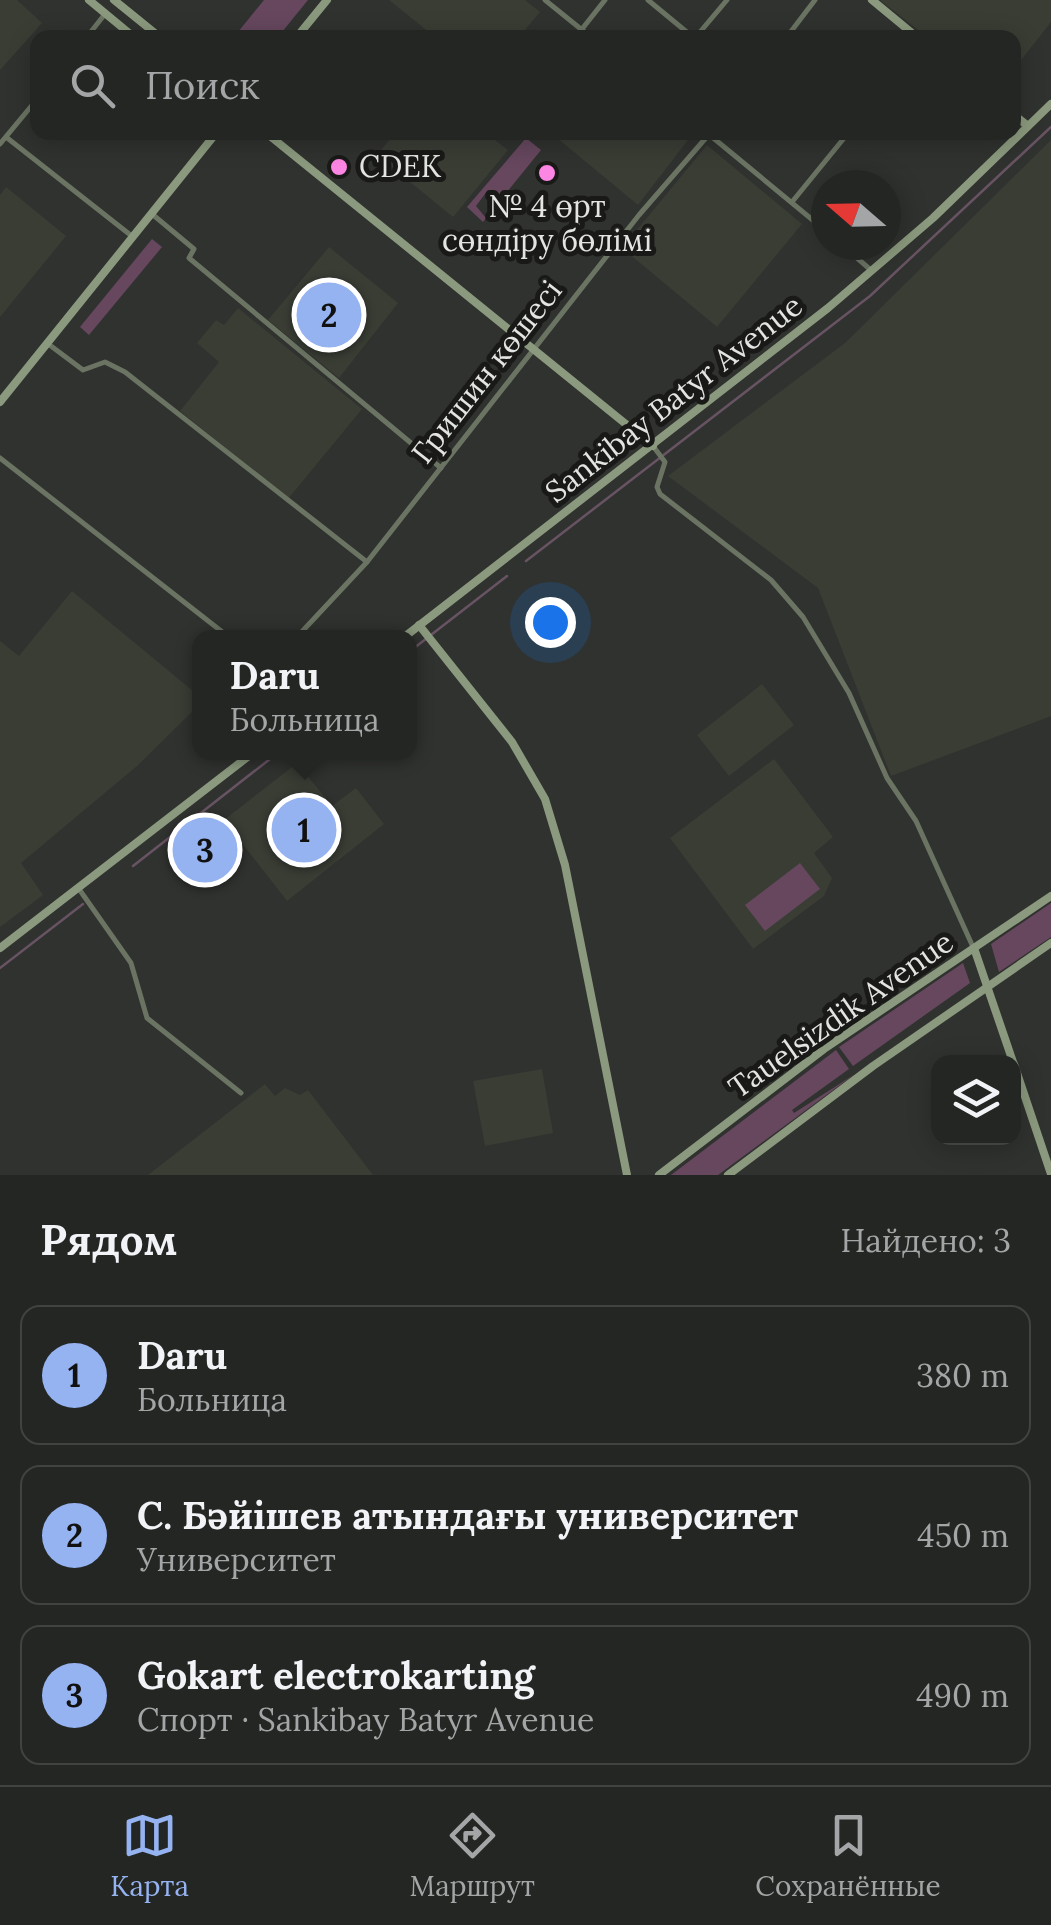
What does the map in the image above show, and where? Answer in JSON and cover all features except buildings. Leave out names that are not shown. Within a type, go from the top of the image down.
[{"type":"street","points":[[89,0],[125,30]]},
{"type":"street","points":[[114,0],[151,30]]},
{"type":"street","points":[[303,30],[327,0]]},
{"type":"street","points":[[545,0],[581,29],[605,0]]},
{"type":"street","points":[[648,0],[684,30]]},
{"type":"street","points":[[701,30],[727,0]]},
{"type":"street","points":[[792,30],[815,0]]},
{"type":"street","points":[[872,0],[908,30]]},
{"type":"street","points":[[93,30],[106,14]]},
{"type":"street","name":"Sankibay Batyr Avenue","points":[[1021,133],[1051,104]]},
{"type":"street","points":[[0,144],[30,108]]},
{"type":"street","points":[[1021,120],[1028,126]]},
{"type":"street","points":[[6,137],[134,237]]},
{"type":"street","points":[[0,402],[211,140]]},
{"type":"street","points":[[275,140],[658,452],[664,470],[657,487],[660,494],[771,580],[803,617],[849,693],[888,778],[916,820],[974,948],[1010,1055]]},
{"type":"street","name":"Гришин көшесі","points":[[304,630],[368,562],[703,140]]},
{"type":"street","points":[[717,140],[811,219]]},
{"type":"street","points":[[792,202],[842,140]]},
{"type":"street","name":"Sankibay Batyr Avenue","points":[[414,630],[658,452],[872,271],[1013,140]]},
{"type":"street","points":[[152,214],[194,249],[189,258],[441,468]]},
{"type":"street","points":[[859,260],[872,271]]},
{"type":"street","points":[[47,343],[83,370],[106,362],[125,372],[368,562]]},
{"type":"street","points":[[0,458],[220,630]]},
{"type":"street","points":[[419,626],[512,742],[545,799],[564,865],[627,1175]]},
{"type":"street","points":[[0,948],[244,760]]},
{"type":"street","points":[[80,889],[131,963],[147,1018],[242,1093]]},
{"type":"street","name":"Tauelsizdik Avenue","points":[[659,1175],[824,1050],[1051,896]]},
{"type":"street","name":"Tauelsizdik Avenue","points":[[728,1175],[1051,943]]},
{"type":"street","points":[[1021,1086],[1051,1174]]},
{"type":"shaded area","points":[[0,0],[17,0],[42,23],[30,30],[30,36],[0,70]]},
{"type":"shaded area","points":[[264,0],[308,0],[284,30],[240,30]]},
{"type":"shaded area","points":[[389,0],[525,0],[540,12],[525,30],[426,30]]},
{"type":"shaded area","points":[[880,0],[1051,0],[1051,22],[1021,60],[1021,30],[918,30]]},
{"type":"shaded area","points":[[389,140],[495,140],[508,150],[453,217],[377,155]]},
{"type":"shaded area","points":[[524,140],[541,150],[503,197],[488,190],[476,206],[486,218],[483,222],[467,207]]},
{"type":"shaded area","points":[[559,140],[688,140],[638,205]]},
{"type":"shaded area","points":[[1051,140],[1051,716],[891,776],[818,588],[668,476],[845,343]]},
{"type":"shaded area","points":[[707,145],[802,224],[717,327],[622,248]]},
{"type":"shaded area","points":[[6,187],[66,236],[0,317],[0,195]]},
{"type":"shaded area","points":[[152,239],[162,247],[89,335],[80,327]]},
{"type":"shaded area","points":[[329,247],[398,303],[339,378],[268,320]]},
{"type":"shaded area","points":[[238,308],[362,409],[288,499],[180,411],[219,362],[197,343],[216,320],[224,325]]},
{"type":"shaded area","points":[[72,591],[192,690],[192,712],[137,766],[21,863],[43,895],[0,927],[0,641],[19,656]]},
{"type":"shaded area","points":[[762,684],[794,725],[729,776],[697,735]]},
{"type":"shaded area","points":[[774,759],[833,837],[814,853],[832,878],[824,896],[753,949],[670,838]]},
{"type":"shaded area","points":[[297,763],[332,806],[356,788],[384,824],[287,901],[224,820]]},
{"type":"shaded area","points":[[800,863],[820,889],[765,931],[745,905]]},
{"type":"shaded area","points":[[1051,903],[1051,937],[999,972],[991,944]]},
{"type":"shaded area","points":[[963,963],[970,983],[853,1066],[839,1047]]},
{"type":"shaded area","points":[[836,1050],[849,1069],[792,1110],[794,1113],[855,1074],[718,1175],[671,1175]]},
{"type":"shaded area","points":[[542,1069],[553,1133],[485,1146],[473,1081]]},
{"type":"shaded area","points":[[265,1084],[275,1096],[285,1088],[300,1095],[308,1090],[373,1175],[148,1175]]},
{"type":"waterway","points":[[526,561],[870,296],[1051,127]]},
{"type":"waterway","points":[[417,646],[507,576]]},
{"type":"waterway","points":[[133,866],[269,760]]},
{"type":"waterway","points":[[0,968],[83,904]]},
{"type":"place","name":"CDEK","points":[[339,167]]},
{"type":"place","name":"№ 4 өрт сөндіру бөлімі","points":[[547,173]]},
{"type":"place","name":"С. Бәйішев атындағы университет","points":[[329,315]]},
{"type":"place","name":"Daru","points":[[304,830]]},
{"type":"place","name":"Gokart electrokarting","points":[[205,850]]}]
